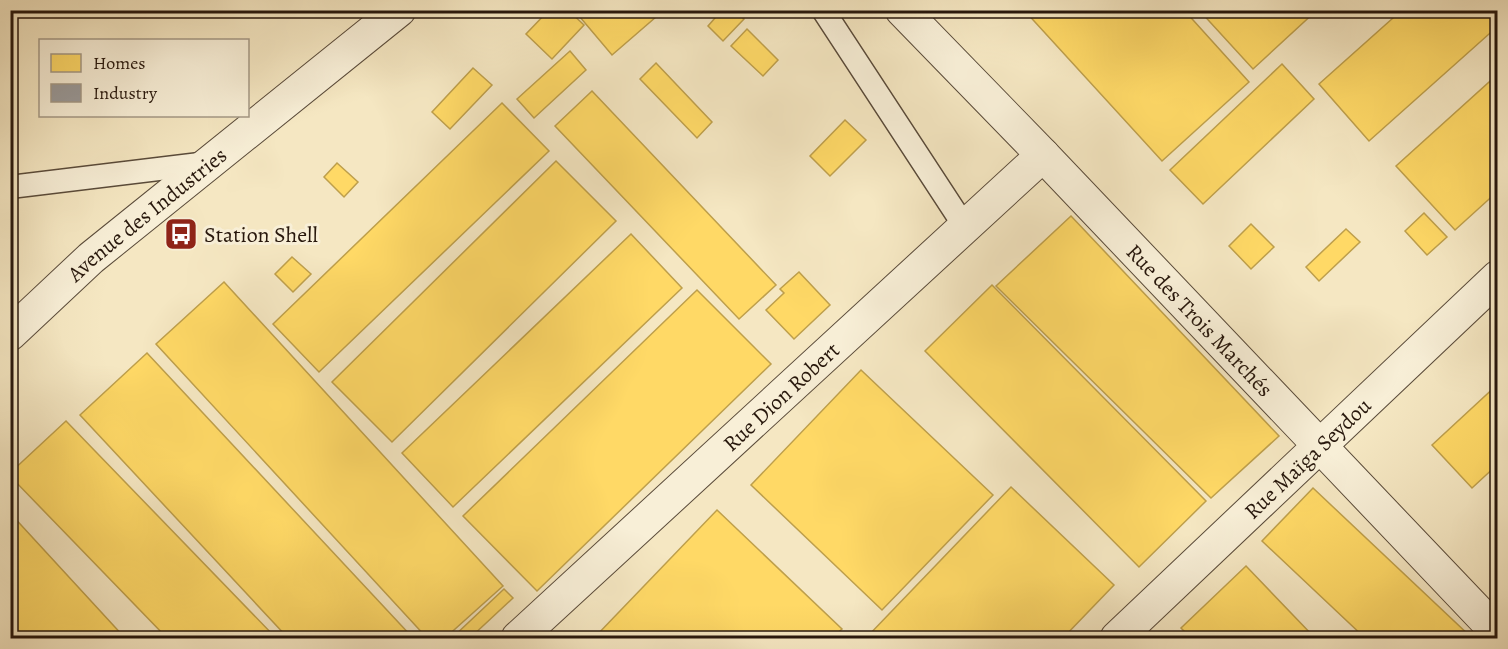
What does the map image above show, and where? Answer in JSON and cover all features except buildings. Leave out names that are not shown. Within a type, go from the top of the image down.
[{"type":"street","name":"Avenue des Industries","points":[[10,334],[91,258],[399,10]]},
{"type":"street","name":"Rue des Trois Marchés","points":[[902,10],[1043,155],[1497,633]]},
{"type":"street","name":"Rue Dion Robert","points":[[519,639],[1043,155]]},
{"type":"street","name":"Rue Maïga Seydou","points":[[1117,639],[1497,277]]},
{"type":"lane","points":[[823,10],[965,227]]},
{"type":"lane","points":[[10,187],[210,163]]},
{"type":"place","name":"Station Shell","points":[[181,234]]}]
